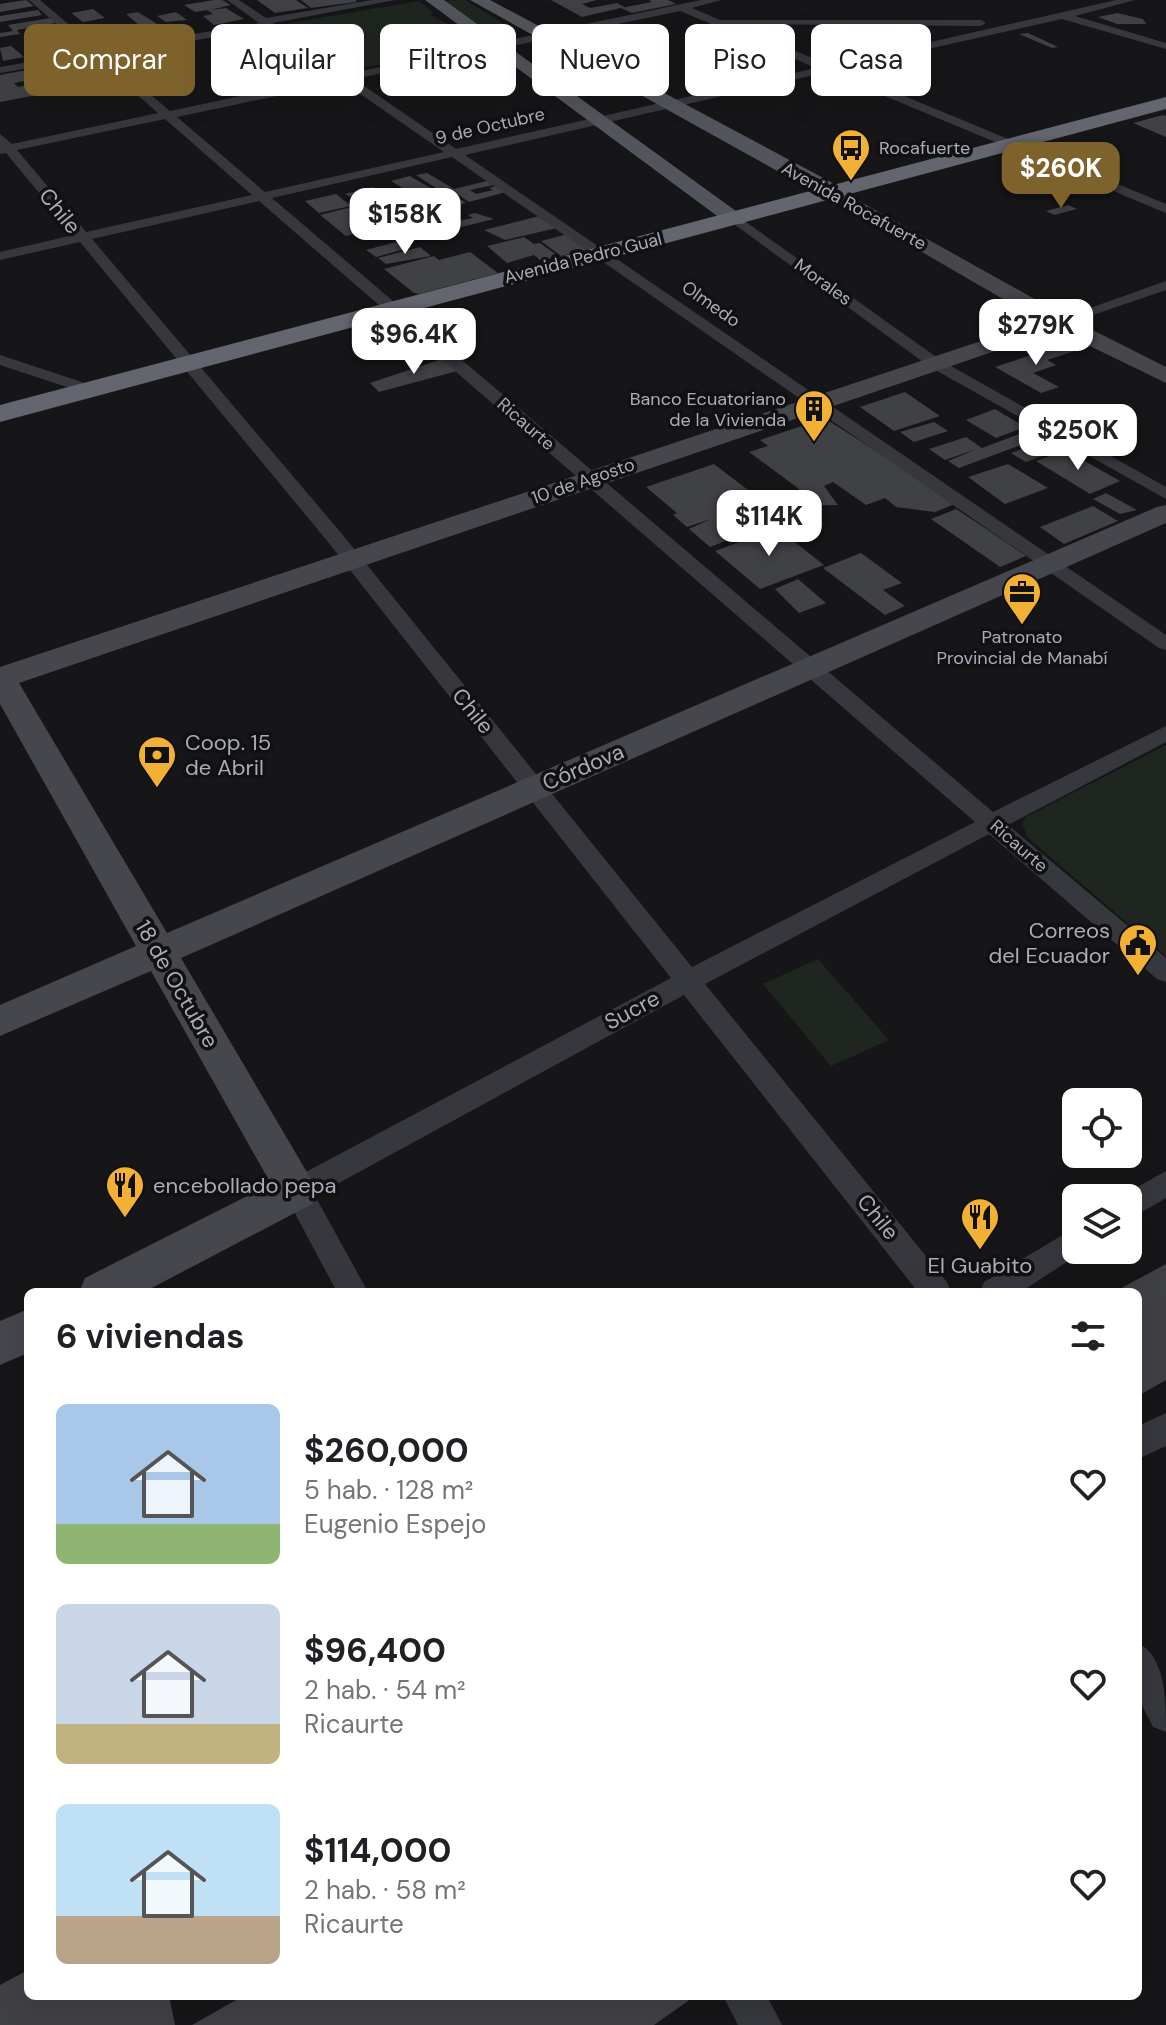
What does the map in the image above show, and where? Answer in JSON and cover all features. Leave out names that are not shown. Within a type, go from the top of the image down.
[{"type":"highway","name":"Avenida Pedro Gual","points":[[0,414],[1166,103]]},
{"type":"main road","name":"Morales","points":[[433,0],[465,24]]},
{"type":"main road","name":"Avenida Rocafuerte","points":[[478,0],[532,30]]},
{"type":"main road","name":"Morales","points":[[516,61],[736,219]]},
{"type":"main road","name":"Avenida Rocafuerte","points":[[653,96],[834,193]]},
{"type":"street","name":"Ricaurte","points":[[34,0],[62,24]]},
{"type":"street","name":"Olmedo","points":[[232,0],[266,24]]},
{"type":"street","points":[[195,33],[390,0]]},
{"type":"street","points":[[599,24],[716,0]]},
{"type":"street","name":"9 de Octubre","points":[[931,44],[1130,0]]},
{"type":"street","points":[[680,7],[811,62]]},
{"type":"street","points":[[1062,15],[1166,46]]},
{"type":"street","points":[[712,21],[988,23],[1002,28]]},
{"type":"street","points":[[1104,28],[1151,27]]},
{"type":"street","points":[[0,63],[24,60]]},
{"type":"street","points":[[0,70],[24,65]]},
{"type":"street","name":"9 de Octubre","points":[[0,256],[811,71]]},
{"type":"street","name":"Olmedo","points":[[364,92],[1166,644]]},
{"type":"street","name":"Ricaurte","points":[[145,96],[1166,972]]},
{"type":"street","points":[[3,145],[257,96]]},
{"type":"street","points":[[893,96],[1166,209]]},
{"type":"street","name":"Chile","points":[[3,145],[190,361],[352,559],[933,1288]]},
{"type":"street","name":"Avenida Rocafuerte","points":[[834,193],[1059,322],[1166,376]]},
{"type":"street","name":"Morales","points":[[736,219],[936,364],[1166,494]]},
{"type":"street","name":"10 de Agosto","points":[[0,678],[1166,285]]},
{"type":"street","points":[[0,360],[88,389]]},
{"type":"street","name":"Córdova","points":[[0,1021],[1166,513]]},
{"type":"street","name":"18 de Octubre","points":[[0,678],[351,1288]]},
{"type":"street","name":"Sucre","points":[[109,1288],[297,1191],[689,980],[1166,733]]},
{"type":"street","points":[[1142,1198],[1166,1183]]},
{"type":"street","points":[[1001,1288],[1062,1249]]},
{"type":"street","points":[[0,1344],[24,1332]]},
{"type":"street","points":[[1142,1441],[1166,1429]]},
{"type":"street","points":[[1142,1669],[1166,1714]]},
{"type":"street","points":[[746,2000],[761,2025]]},
{"type":"shaded area","points":[[465,0],[504,24],[477,24],[445,1]]},
{"type":"shaded area","points":[[419,1],[433,12],[431,15],[448,24],[380,24],[380,64],[364,68],[364,24],[290,23]]},
{"type":"shaded area","points":[[1166,745],[1166,956],[1028,838],[1022,824],[1026,817]]},
{"type":"shaded area","points":[[818,959],[889,1040],[831,1066],[763,984]]},
{"type":"building","points":[[26,0],[34,6],[0,12],[0,4]]},
{"type":"building","points":[[222,0],[231,5],[210,10],[226,8],[244,19],[213,24],[203,16],[213,14],[207,10],[195,12],[184,5]]},
{"type":"building","points":[[257,0],[296,0],[308,8],[275,13]]},
{"type":"building","points":[[301,0],[356,0],[356,2],[311,8]]},
{"type":"building","points":[[551,0],[597,0],[582,4],[590,8],[617,3],[625,7],[582,17]]},
{"type":"building","points":[[649,0],[668,0],[676,4],[632,13],[621,8],[652,2]]},
{"type":"building","points":[[93,9],[105,18],[83,22],[71,13]]},
{"type":"building","points":[[38,10],[42,15],[0,22],[0,16]]},
{"type":"building","points":[[138,12],[157,24],[138,24],[126,14]]},
{"type":"building","points":[[176,12],[187,20],[166,22],[157,16]]},
{"type":"building","points":[[1117,13],[1143,19],[1146,24],[1117,24],[1098,17]]},
{"type":"building","points":[[51,18],[56,23],[24,24],[24,29],[17,30],[20,34],[0,37],[0,33],[13,31],[8,25]]},
{"type":"building","points":[[1028,33],[1058,47],[1052,48],[1019,34]]},
{"type":"building","points":[[11,46],[24,57],[3,61],[0,48]]},
{"type":"building","points":[[24,70],[24,81],[14,83],[18,87],[24,86],[24,96],[32,96],[0,102],[0,75]]},
{"type":"building","points":[[1166,116],[1166,137],[1133,123]]},
{"type":"building","points":[[427,173],[454,189],[487,181],[493,185],[470,190],[476,194],[493,190],[489,188],[496,186],[506,192],[469,202],[457,194],[448,196],[416,175]]},
{"type":"building","points":[[410,176],[442,195],[424,201],[391,181]]},
{"type":"building","points":[[373,187],[379,192],[393,188],[399,193],[374,199],[367,193],[350,197],[345,194]]},
{"type":"building","points":[[336,194],[351,206],[319,213],[305,201]]},
{"type":"building","points":[[456,196],[466,203],[451,207],[441,200]]},
{"type":"building","points":[[375,201],[400,220],[376,226],[385,233],[360,239],[354,234],[346,236],[320,215]]},
{"type":"building","points":[[1068,205],[1077,209],[1054,215],[1046,211]]},
{"type":"building","points":[[475,213],[494,219],[461,227],[458,221],[473,218],[468,215]]},
{"type":"building","points":[[539,216],[557,228],[505,240],[484,230]]},
{"type":"building","points":[[568,234],[588,249],[561,256],[541,241]]},
{"type":"building","points":[[524,237],[534,244],[540,243],[558,256],[541,261],[534,255],[507,263],[487,246]]},
{"type":"building","points":[[403,240],[412,247],[376,257],[366,250]]},
{"type":"building","points":[[420,247],[431,256],[386,264],[378,258]]},
{"type":"building","points":[[470,252],[498,273],[419,294],[384,269],[434,256],[439,260]]},
{"type":"building","points":[[1068,343],[1081,349],[1047,360],[1056,365],[1033,373],[1059,387],[1041,393],[995,367]]},
{"type":"building","points":[[442,359],[457,371],[379,392],[370,383]]},
{"type":"building","points":[[905,392],[940,416],[894,431],[860,407]]},
{"type":"building","points":[[995,409],[1025,427],[996,438],[966,420]]},
{"type":"building","points":[[820,420],[829,421],[957,503],[935,512],[896,507],[885,498],[866,505],[833,482],[824,486],[838,505],[751,506],[773,523],[710,547],[689,529],[711,519],[687,527],[673,515],[677,513],[646,487],[714,464],[752,493],[799,494],[799,489],[749,452],[768,446],[760,440]]},
{"type":"building","points":[[934,422],[948,431],[914,442],[900,432]]},
{"type":"building","points":[[1030,430],[1042,437],[959,468],[948,461],[977,449],[945,460],[929,449],[966,437],[982,448]]},
{"type":"building","points":[[1049,439],[1065,448],[1026,462],[1011,453]]},
{"type":"building","points":[[1065,450],[1120,481],[1090,494],[1036,461]]},
{"type":"building","points":[[1008,464],[1048,488],[1005,504],[968,477]]},
{"type":"building","points":[[1106,493],[1137,510],[1120,514],[1093,499]]},
{"type":"building","points":[[1093,506],[1118,521],[1064,544],[1040,527]]},
{"type":"building","points":[[956,509],[1026,556],[1000,567],[931,519]]},
{"type":"building","points":[[777,528],[824,565],[760,589],[715,551]]},
{"type":"building","points":[[861,553],[902,583],[883,590],[905,606],[885,615],[823,568]]},
{"type":"building","points":[[798,579],[826,603],[799,613],[775,589]]},
{"type":"building","points":[[1166,1264],[1166,1380],[1142,1394],[1142,1288],[1121,1288]]},
{"type":"building","points":[[24,1972],[24,2000],[170,2000],[175,2025],[0,2025],[0,1985]]},
{"type":"building","points":[[236,2000],[689,2000],[654,2025],[192,2025]]},
{"type":"place","name":"Rocafuerte","points":[[851,182]]},
{"type":"place","name":"Banco Ecuatoriano de la Vivienda","points":[[814,443]]},
{"type":"place","name":"Patronato Provincial de Manabí","points":[[1022,626]]},
{"type":"place","name":"Coop. 15 de Abril","points":[[157,789]]},
{"type":"place","name":"Correos del Ecuador","points":[[1138,977]]},
{"type":"place","name":"encebollado pepa","points":[[125,1219]]},
{"type":"place","name":"El Guabito","points":[[980,1251]]}]
